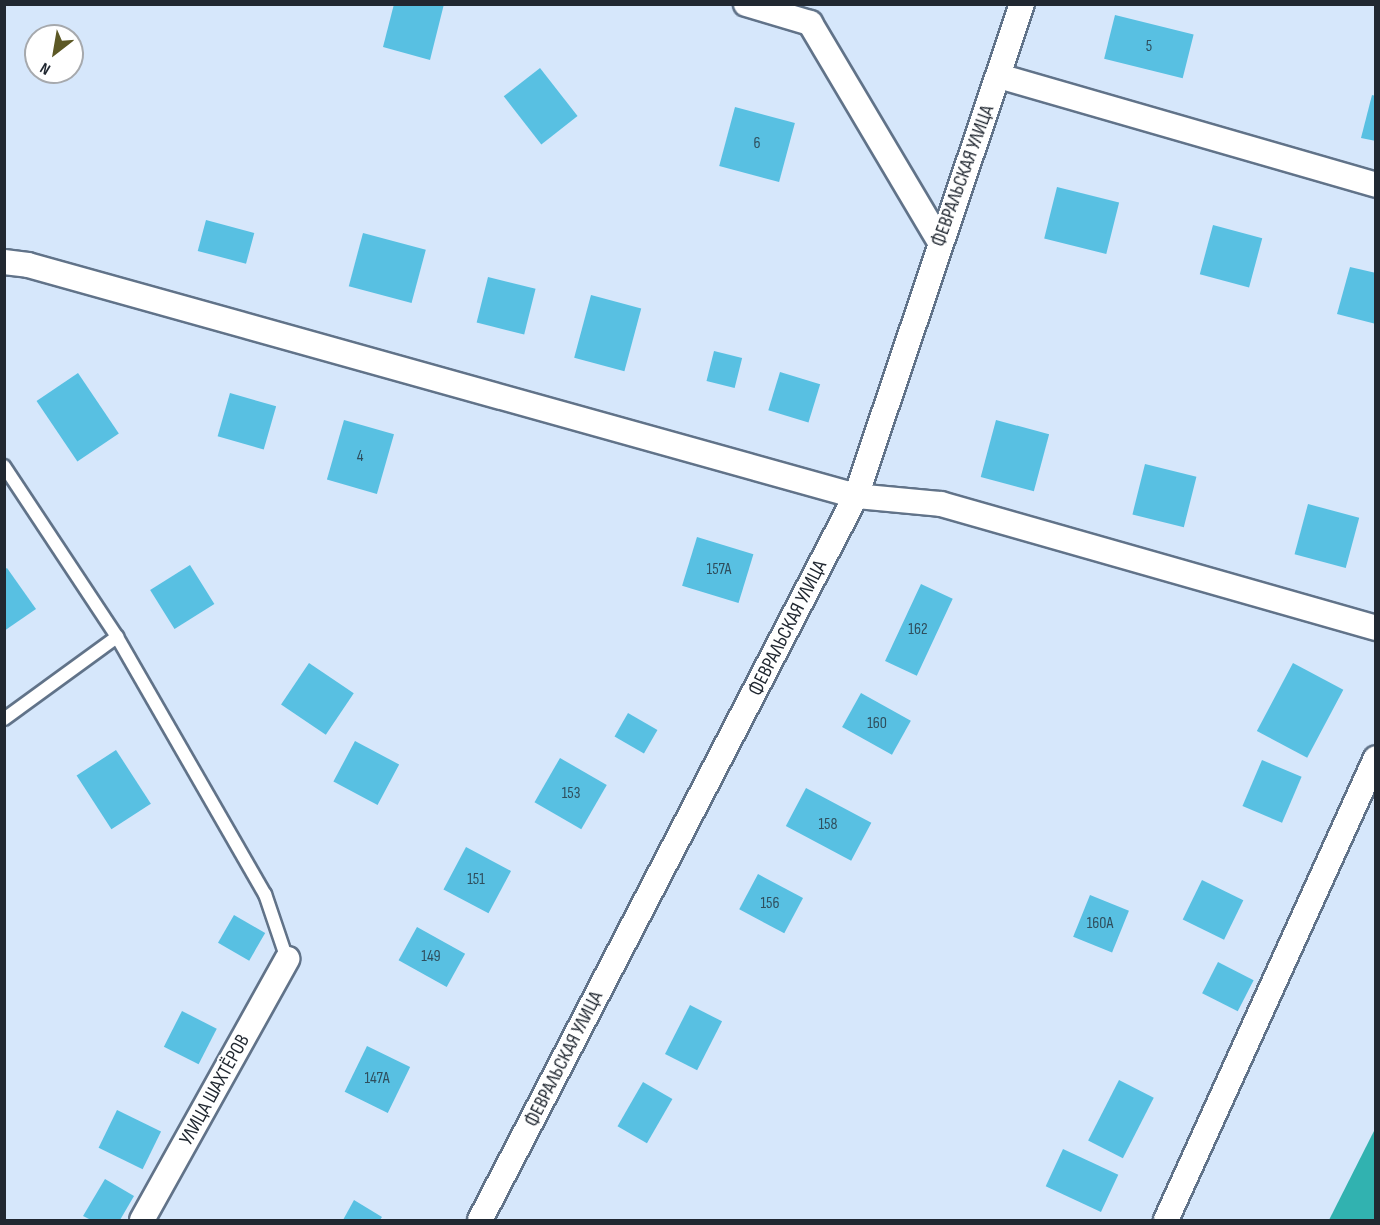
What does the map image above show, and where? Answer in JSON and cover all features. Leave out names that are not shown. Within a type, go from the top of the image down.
[{"type":"street","points":[[746,4],[810,23],[939,240]]},
{"type":"street","name":"ФЕВРАЛЬСКАЯ УЛИЦА","points":[[480,1221],[856,496],[939,240],[999,76],[1022,4]]},
{"type":"street","points":[[999,76],[1376,185]]},
{"type":"street","points":[[16,264],[856,496],[941,504],[1376,628]]},
{"type":"street","points":[[1166,1221],[1376,758]]},
{"type":"street","name":"УЛИЦА ШАХТЁРОВ","points":[[142,1221],[287,959]]},
{"type":"lane","points":[[4,466],[117,637],[265,894],[287,959]]},
{"type":"lane","points":[[4,719],[117,637]]},
{"type":"shaded area","points":[[1375,1129],[1375,1220],[1329,1220]]},
{"type":"building","points":[[394,4],[444,4],[430,60],[383,47]]},
{"type":"building","points":[[1115,15],[1194,35],[1183,78],[1104,59]]},
{"type":"building","points":[[540,68],[578,116],[541,144],[504,96]]},
{"type":"building","points":[[1372,95],[1376,96],[1376,141],[1361,138]]},
{"type":"building","points":[[735,107],[795,123],[779,182],[719,166]]},
{"type":"building","points":[[1057,187],[1119,202],[1106,254],[1044,238]]},
{"type":"building","points":[[206,220],[254,233],[246,264],[198,251]]},
{"type":"building","points":[[1213,225],[1262,238],[1249,287],[1200,274]]},
{"type":"building","points":[[363,233],[426,250],[412,303],[349,286]]},
{"type":"building","points":[[1350,267],[1376,273],[1376,324],[1337,314]]},
{"type":"building","points":[[488,277],[536,289],[524,334],[477,323]]},
{"type":"building","points":[[591,295],[641,308],[624,371],[574,358]]},
{"type":"building","points":[[714,351],[742,358],[735,388],[707,381]]},
{"type":"building","points":[[780,372],[820,384],[808,423],[768,410]]},
{"type":"building","points":[[78,373],[119,434],[77,461],[37,401]]},
{"type":"building","points":[[230,393],[276,406],[264,449],[218,436]]},
{"type":"building","points":[[344,420],[394,434],[377,494],[327,480]]},
{"type":"building","points":[[996,420],[1049,434],[1034,491],[981,477]]},
{"type":"building","points":[[1145,464],[1196,477],[1184,527],[1132,514]]},
{"type":"building","points":[[1308,504],[1359,518],[1346,568],[1295,554]]},
{"type":"building","points":[[697,537],[753,554],[739,603],[682,586]]},
{"type":"building","points":[[190,565],[214,604],[175,629],[150,590]]},
{"type":"building","points":[[7,568],[36,609],[4,631],[4,570]]},
{"type":"building","points":[[921,584],[953,599],[917,676],[885,661]]},
{"type":"building","points":[[309,663],[354,693],[326,735],[281,704]]},
{"type":"building","points":[[1293,663],[1343,690],[1307,758],[1257,731]]},
{"type":"building","points":[[861,693],[911,721],[892,755],[842,727]]},
{"type":"building","points":[[628,713],[657,730],[644,753],[614,736]]},
{"type":"building","points":[[355,741],[399,764],[378,805],[333,782]]},
{"type":"building","points":[[116,750],[151,804],[111,829],[77,776]]},
{"type":"building","points":[[560,758],[607,785],[581,829],[534,802]]},
{"type":"building","points":[[1262,760],[1302,777],[1282,823],[1242,806]]},
{"type":"building","points":[[806,788],[871,823],[851,861],[786,826]]},
{"type":"building","points":[[466,847],[511,871],[488,913],[443,889]]},
{"type":"building","points":[[758,874],[803,898],[784,933],[739,909]]},
{"type":"building","points":[[1202,880],[1243,900],[1224,940],[1183,920]]},
{"type":"building","points":[[1090,895],[1129,911],[1112,952],[1073,937]]},
{"type":"building","points":[[234,915],[265,933],[249,961],[218,943]]},
{"type":"building","points":[[417,927],[465,954],[447,987],[399,960]]},
{"type":"building","points":[[1218,962],[1254,980],[1238,1011],[1202,993]]},
{"type":"building","points":[[690,1005],[722,1021],[697,1070],[665,1054]]},
{"type":"building","points":[[182,1011],[217,1029],[199,1064],[164,1047]]},
{"type":"building","points":[[367,1046],[410,1067],[388,1113],[345,1092]]},
{"type":"building","points":[[1119,1080],[1154,1098],[1123,1158],[1088,1141]]},
{"type":"building","points":[[643,1082],[672,1099],[647,1143],[618,1126]]},
{"type":"building","points":[[117,1110],[161,1131],[143,1169],[99,1148]]},
{"type":"building","points":[[1063,1149],[1118,1175],[1101,1212],[1046,1186]]},
{"type":"building","points":[[105,1179],[134,1196],[120,1220],[91,1220],[83,1216]]},
{"type":"building","points":[[354,1200],[382,1217],[380,1220],[343,1220]]}]
